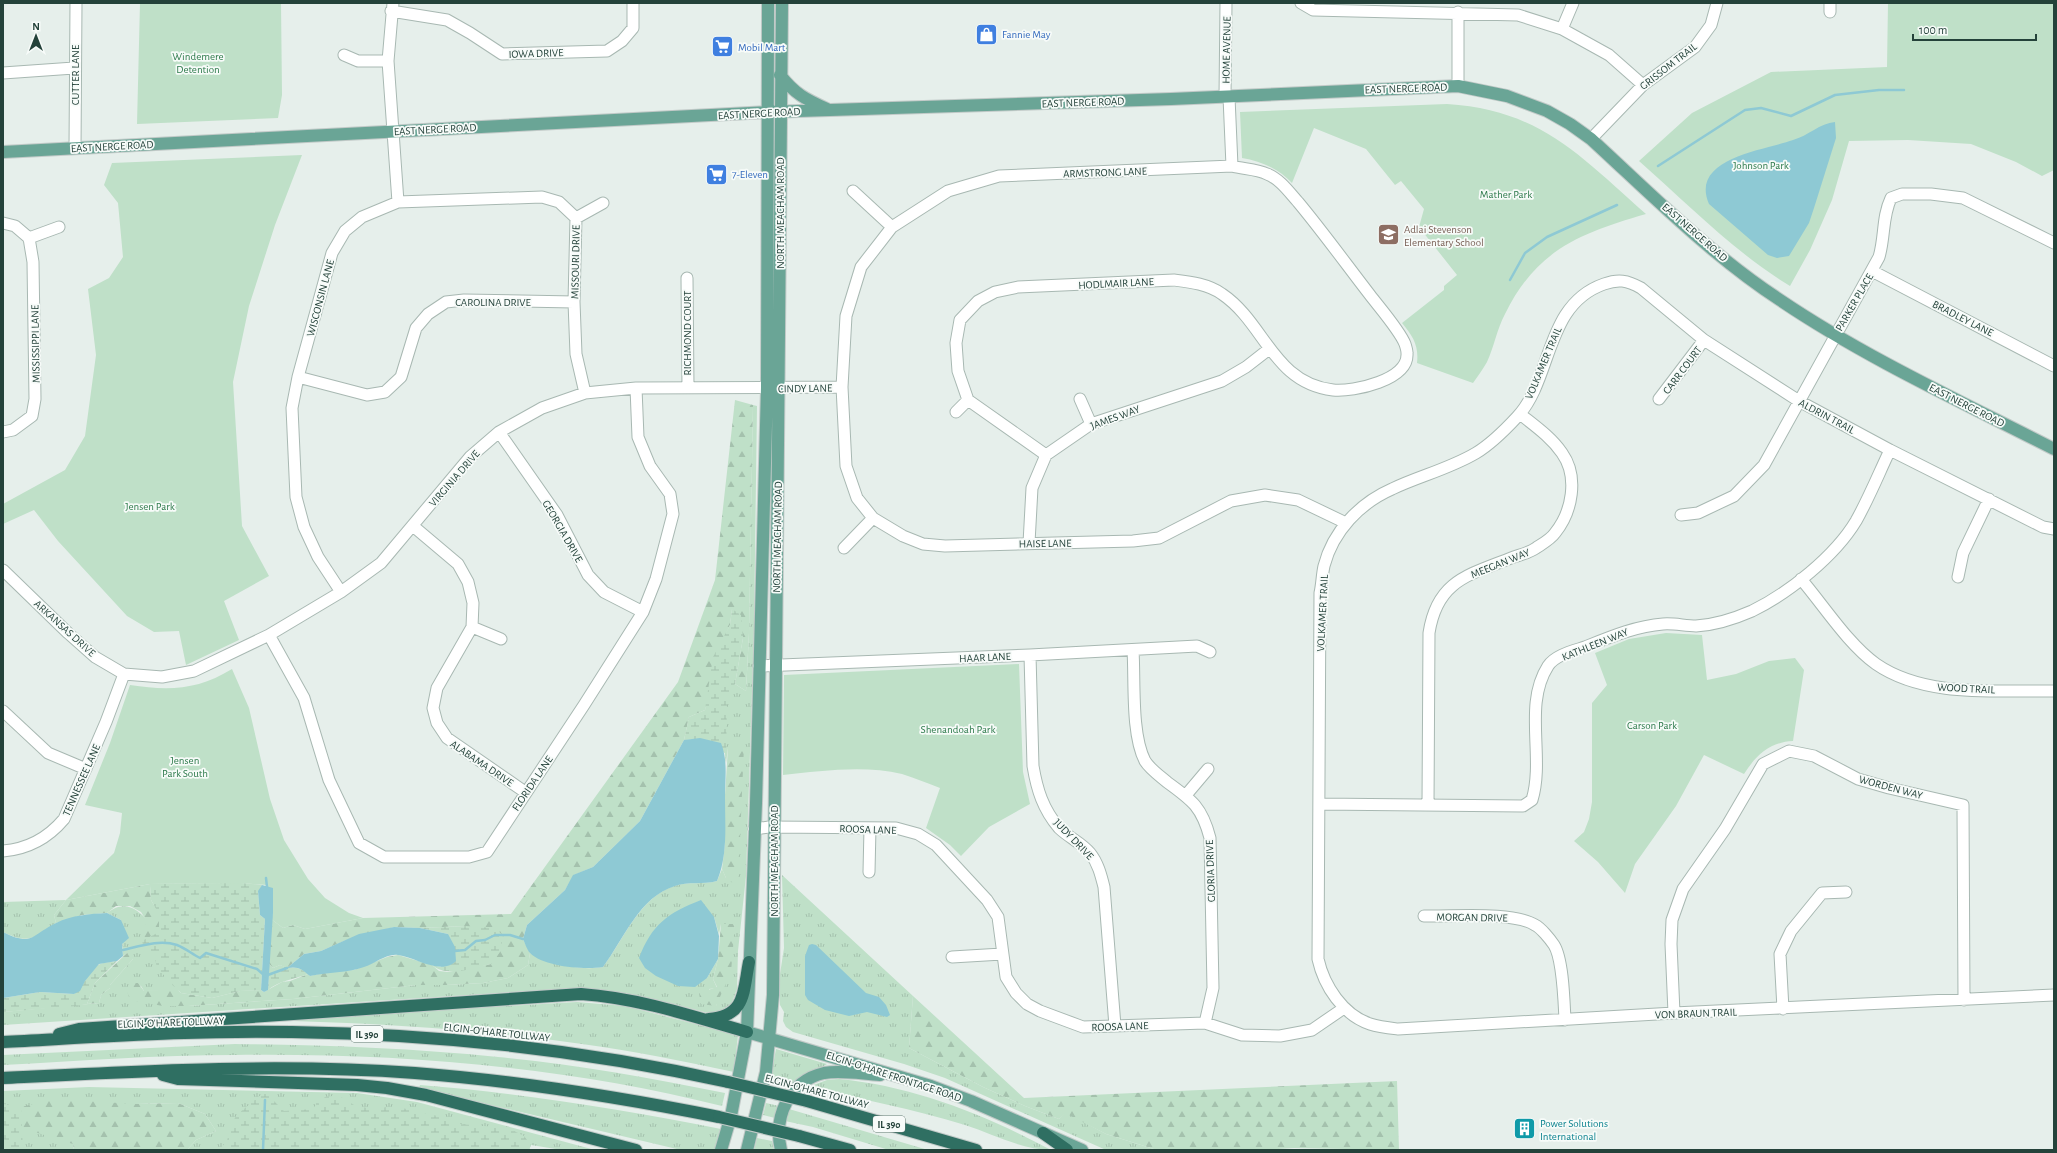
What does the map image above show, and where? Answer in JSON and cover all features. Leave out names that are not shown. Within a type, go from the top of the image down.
[{"type":"highway","points":[[704,1020],[730,1015],[738,1008],[743,994],[749,962]]},
{"type":"highway","points":[[34,1041],[79,1029],[581,994],[624,998],[747,1032]]},
{"type":"highway","name":"ELGIN-O'HARE TOLLWAY","points":[[3,1042],[226,1032],[291,1032],[387,1035],[496,1044],[600,1058],[728,1082],[807,1101],[976,1150]]},
{"type":"highway","points":[[3,1078],[148,1071],[268,1068],[414,1073],[564,1090],[719,1117],[850,1150]]},
{"type":"highway","points":[[148,1071],[178,1079],[357,1085],[387,1088],[426,1095],[636,1150]]},
{"type":"highway","points":[[1044,1133],[1066,1150]]},
{"type":"main road","name":"NORTH MEACHAM ROAD","points":[[721,1150],[731,1116],[742,1065],[747,1032],[767,388],[766,112],[768,3]]},
{"type":"main road","name":"NORTH MEACHAM ROAD","points":[[747,1150],[766,1072],[773,994],[775,665],[780,388],[780,75],[782,3]]},
{"type":"main road","points":[[780,75],[791,89],[802,98],[830,110]]},
{"type":"main road","name":"EAST NERGE ROAD","points":[[3,152],[766,112],[1227,97],[1458,86],[1507,96],[1547,111],[1570,124],[1591,139],[1714,251],[1780,301],[1835,335],[1901,371],[2054,449]]},
{"type":"main road","name":"ELGIN-O'HARE FRONTAGE ROAD","points":[[747,1032],[899,1076],[971,1101],[1082,1150]]},
{"type":"main road","points":[[780,1150],[778,1140],[781,1114],[792,1092],[802,1083],[825,1073],[899,1076]]},
{"type":"street","name":"CUTTER LANE","points":[[75,148],[74,68],[76,3]]},
{"type":"street","name":"IOWA DRIVE","points":[[392,7],[447,20],[502,54],[607,51],[622,41],[633,28],[633,3]]},
{"type":"street","name":"HOME AVENUE","points":[[1226,3],[1227,97],[1232,166]]},
{"type":"street","points":[[1562,29],[1573,3]]},
{"type":"street","name":"GRISSOM TRAIL","points":[[1591,139],[1643,85],[1695,47],[1711,25],[1717,3]]},
{"type":"street","points":[[1301,4],[1313,10],[1458,12],[1518,15],[1562,29],[1609,55],[1643,85]]},
{"type":"street","points":[[392,7],[388,61],[398,202]]},
{"type":"street","points":[[1458,12],[1458,86]]},
{"type":"street","points":[[344,55],[358,61],[388,61]]},
{"type":"street","points":[[3,73],[74,68]]},
{"type":"street","name":"ARMSTRONG LANE","points":[[842,387],[846,316],[861,268],[892,227],[948,191],[999,176],[1232,166],[1267,174],[1284,186],[1310,216],[1385,315],[1405,344],[1406,360]]},
{"type":"street","points":[[853,191],[892,227]]},
{"type":"street","name":"PARKER PLACE","points":[[1681,515],[1698,513],[1734,496],[1764,465],[1872,271],[1883,243],[1886,210],[1891,198],[1902,194],[1931,194],[1963,198],[2054,243]]},
{"type":"street","name":"MISSOURI DRIVE","points":[[398,202],[542,197],[559,202],[576,218],[574,302],[576,354],[585,393]]},
{"type":"street","name":"WISCONSIN LANE","points":[[341,592],[318,557],[304,527],[296,497],[292,408],[298,377],[332,253],[345,231],[362,216],[398,202]]},
{"type":"street","points":[[576,218],[603,203]]},
{"type":"street","points":[[3,223],[15,226],[29,238],[59,227]]},
{"type":"street","name":"MISSISSIPPI LANE","points":[[3,432],[13,430],[32,416],[35,399],[34,262],[29,238]]},
{"type":"street","name":"BRADLEY LANE","points":[[1872,271],[2054,366]]},
{"type":"street","name":"RICHMOND COURT","points":[[687,278],[688,388]]},
{"type":"street","name":"HODLMAIR LANE","points":[[968,400],[958,371],[956,342],[960,320],[978,301],[995,292],[1018,287],[1174,280],[1198,284],[1222,294],[1243,313],[1269,349],[1291,373],[1316,386],[1333,390],[1351,390],[1371,385],[1399,373],[1406,360]]},
{"type":"street","name":"ALDRIN TRAIL","points":[[1615,281],[1629,281],[1641,288],[1704,340],[1799,401],[1890,450],[1989,500],[2043,527],[2054,529]]},
{"type":"street","name":"VOLKAMER TRAIL","points":[[1344,1008],[1328,988],[1321,974],[1318,959],[1320,593],[1324,566],[1331,547],[1346,523],[1366,502],[1392,489],[1444,469],[1476,453],[1500,436],[1520,414],[1533,390],[1561,321],[1577,300],[1596,287],[1615,281]]},
{"type":"street","name":"CAROLINA DRIVE","points":[[298,377],[367,395],[385,392],[401,377],[416,328],[428,314],[446,302],[464,300],[574,302]]},
{"type":"street","name":"CARR COURT","points":[[1659,399],[1704,340]]},
{"type":"street","name":"JAMES WAY","points":[[1046,455],[1091,424],[1222,381],[1246,367],[1269,349]]},
{"type":"street","name":"CINDY LANE","points":[[767,388],[842,387]]},
{"type":"street","name":"HAISE LANE","points":[[842,387],[846,466],[857,498],[873,518],[903,536],[922,544],[945,546],[1133,541],[1159,538],[1231,501],[1265,495],[1298,500],[1346,523]]},
{"type":"street","name":"VIRGINIA DRIVE","points":[[269,635],[341,592],[381,563],[470,457],[499,432],[542,408],[585,393],[636,388],[767,388]]},
{"type":"street","name":"FLORIDA LANE","points":[[269,635],[304,698],[329,780],[359,843],[384,857],[469,858],[488,852],[525,792],[584,705],[643,612],[656,579],[673,514],[670,494],[650,466],[638,437],[636,388]]},
{"type":"street","points":[[1080,399],[1091,424]]},
{"type":"street","points":[[956,412],[968,400],[1046,455],[1032,488],[1029,543]]},
{"type":"street","name":"MEEGAN WAY","points":[[1428,805],[1429,633],[1432,615],[1440,598],[1459,581],[1470,574],[1535,549],[1555,534],[1566,516],[1572,496],[1571,476],[1563,454],[1550,438],[1520,414]]},
{"type":"street","name":"GEORGIA DRIVE","points":[[499,432],[557,515],[588,575],[604,592],[643,612]]},
{"type":"street","name":"KATHLEEN WAY","points":[[1319,804],[1523,806],[1532,800],[1536,786],[1536,705],[1540,682],[1549,665],[1566,653],[1638,628],[1664,624],[1697,626],[1724,620],[1757,608],[1776,598],[1801,580],[1829,554],[1855,522],[1890,450]]},
{"type":"street","points":[[1958,577],[1963,553],[1989,500]]},
{"type":"street","points":[[844,548],[873,518]]},
{"type":"street","name":"ALABAMA DRIVE","points":[[413,526],[458,564],[468,582],[473,603],[472,627],[437,688],[433,708],[437,724],[447,738],[525,792]]},
{"type":"street","name":"ARKANSAS DRIVE","points":[[3,570],[73,638],[95,657],[124,674],[162,677],[194,671],[269,635]]},
{"type":"street","name":"WOOD TRAIL","points":[[1801,580],[1856,645],[1876,663],[1896,675],[1923,685],[1943,689],[2054,691]]},
{"type":"street","points":[[472,627],[501,639]]},
{"type":"street","name":"HAAR LANE","points":[[759,666],[1030,655],[1197,646],[1210,652]]},
{"type":"street","name":"GLORIA DRIVE","points":[[1133,650],[1137,737],[1145,762],[1158,775],[1186,795],[1199,809],[1206,822],[1210,838],[1213,988],[1205,1023]]},
{"type":"street","name":"JUDY DRIVE","points":[[1030,655],[1033,766],[1036,783],[1041,802],[1060,828],[1090,852],[1099,867],[1104,887],[1115,1026]]},
{"type":"street","name":"TENNESSEE LANE","points":[[3,851],[40,841],[54,831],[64,819],[86,769],[124,674]]},
{"type":"street","points":[[3,710],[48,753],[86,769]]},
{"type":"street","name":"WORDEN WAY","points":[[1674,1013],[1671,944],[1672,920],[1683,889],[1725,829],[1763,764],[1789,751],[1814,756],[1858,779],[1870,783],[1963,805],[1964,1000]]},
{"type":"street","points":[[1186,795],[1208,769]]},
{"type":"street","name":"ROOSA LANE","points":[[754,829],[774,827],[896,828],[918,834],[936,844],[987,900],[998,917],[1006,977],[1016,993],[1027,1004],[1040,1011],[1084,1027],[1205,1023],[1242,1035],[1280,1036],[1312,1030],[1344,1008]]},
{"type":"street","points":[[869,872],[870,828]]},
{"type":"street","points":[[1783,1009],[1780,954],[1791,932],[1822,893],[1846,892]]},
{"type":"street","name":"MORGAN DRIVE","points":[[1424,916],[1516,918],[1535,925],[1554,945],[1561,969],[1566,1020]]},
{"type":"street","points":[[952,957],[1002,954]]},
{"type":"street","name":"VON BRAUN TRAIL","points":[[1344,1008],[1369,1024],[1398,1029],[1674,1013],[2054,995]]},
{"type":"green space","name":"Windemere Detention","points":[[140,3],[281,3],[282,95],[278,118],[137,124]]},
{"type":"green space","name":"Johnson Park","points":[[1888,3],[2054,3],[2054,170],[2042,176],[2016,162],[1971,144],[1908,140],[1849,141],[1832,200],[1810,250],[1790,286],[1769,273],[1731,243],[1639,161],[1692,113],[1771,72],[1887,67]]},
{"type":"green space","name":"Mather Park","points":[[1447,104],[1480,108],[1508,116],[1534,126],[1579,155],[1646,214],[1601,228],[1581,237],[1563,247],[1531,274],[1505,314],[1487,362],[1473,383],[1417,363],[1416,346],[1409,332],[1402,323],[1444,290],[1444,286],[1457,275],[1419,227],[1424,209],[1401,181],[1395,185],[1366,149],[1314,128],[1292,183],[1269,166],[1242,158],[1240,112]]},
{"type":"green space","name":"Jensen Park","points":[[302,155],[275,225],[249,306],[233,382],[242,526],[269,576],[224,601],[239,640],[186,665],[179,631],[154,632],[127,616],[58,541],[34,510],[3,524],[3,504],[65,470],[85,436],[96,355],[88,289],[109,278],[123,257],[118,203],[104,185],[112,163]]},
{"type":"green space","points":[[735,400],[753,405],[749,633],[746,691],[735,684],[743,638],[732,609],[730,625],[723,640],[705,710],[689,717],[684,740],[640,821],[593,867],[574,875],[565,890],[527,925],[523,939],[530,953],[528,965],[508,978],[483,983],[416,985],[293,999],[188,1006],[163,1006],[130,1000],[127,991],[130,983],[138,983],[144,991],[160,990],[168,981],[181,993],[212,998],[240,991],[261,990],[264,992],[282,982],[290,981],[308,974],[310,976],[327,972],[354,970],[387,957],[398,955],[432,965],[439,971],[448,972],[491,964],[466,926],[420,928],[394,927],[344,941],[321,951],[304,954],[287,968],[280,965],[273,968],[269,964],[271,919],[283,928],[293,925],[305,929],[363,918],[511,914],[678,682],[715,580]]},
{"type":"green space","points":[[753,405],[757,406],[754,628],[746,876],[738,951],[737,989],[731,1005],[717,1013],[708,1013],[625,993],[574,988],[3,1025],[3,1012],[99,1003],[101,995],[110,988],[110,985],[133,959],[127,953],[123,956],[121,920],[107,913],[115,908],[123,906],[130,907],[142,915],[159,932],[150,884],[240,883],[262,885],[258,892],[261,990],[144,991],[141,986],[130,983],[163,1006],[188,1006],[293,999],[416,985],[483,983],[508,978],[528,965],[530,953],[566,966],[585,968],[603,967],[633,920],[651,900],[662,892],[679,885],[717,881],[722,869],[726,878],[728,748],[726,763],[725,753],[700,738],[684,740],[735,684],[746,691],[749,633]],"holes":[[[714,917],[719,934],[721,924],[735,924],[716,1006],[709,989],[717,988],[713,979],[718,959],[707,978]]]},
{"type":"green space","points":[[732,609],[741,615],[743,638],[735,684],[727,701],[726,763],[725,753],[715,745],[697,739],[684,740],[689,717],[705,710],[713,657],[730,625]]},
{"type":"green space","name":"Carson Park","points":[[1666,633],[1702,635],[1707,680],[1736,674],[1769,661],[1795,658],[1804,670],[1793,741],[1777,744],[1764,751],[1753,761],[1744,774],[1704,755],[1676,806],[1635,864],[1625,893],[1598,862],[1574,841],[1584,832],[1589,819],[1592,802],[1592,703],[1607,685],[1595,653],[1629,639]]},
{"type":"green space","name":"Shenandoah Park","points":[[1019,664],[1023,772],[1030,804],[989,827],[961,856],[950,845],[926,828],[940,788],[902,774],[888,771],[858,769],[783,775],[784,675]]},
{"type":"green space","name":"Jensen Park South","points":[[232,669],[249,708],[270,799],[284,840],[308,879],[325,898],[349,913],[363,918],[305,929],[293,925],[283,928],[271,919],[273,913],[267,885],[240,883],[150,884],[66,900],[114,853],[120,833],[122,813],[85,805],[110,743],[130,685],[158,688],[183,687],[207,681]]},
{"type":"green space","points":[[744,746],[738,887],[726,878],[722,869],[725,844],[725,795],[728,748]]},
{"type":"green space","points":[[782,875],[913,996],[909,1048],[983,1087],[1025,1106],[1059,1119],[1065,1112],[1106,1134],[1157,1150],[1106,1150],[945,1078],[904,1064],[793,1032],[786,1027],[783,1021],[784,1012],[780,1005],[780,974],[784,948]]},
{"type":"green space","points":[[240,883],[262,885],[258,892],[260,915],[265,919],[261,990],[240,991],[212,998],[181,993],[157,968],[154,954],[144,948],[142,941],[159,932],[159,914],[151,900],[150,884]]},
{"type":"green space","points":[[150,884],[151,900],[159,914],[159,932],[142,941],[146,920],[141,912],[130,906],[116,906],[107,913],[82,915],[56,923],[54,915],[66,900]]},
{"type":"green space","points":[[66,900],[54,915],[56,923],[36,936],[26,939],[12,936],[3,932],[3,902]]},
{"type":"green space","points":[[721,924],[735,924],[731,972],[716,1006],[701,1004],[699,993],[717,987],[713,979],[718,959]]},
{"type":"green space","points":[[466,926],[496,928],[503,936],[500,952],[491,964],[460,971],[445,971],[432,965],[441,967],[448,934],[420,928]]},
{"type":"green space","points":[[127,953],[132,953],[133,959],[110,985],[110,988],[101,995],[99,1003],[87,1004],[95,983]]},
{"type":"green space","points":[[117,961],[95,983],[87,1004],[3,1012],[3,998],[40,992],[74,994],[98,965]]},
{"type":"green space","points":[[269,964],[273,968],[280,965],[301,969],[308,974],[282,982],[268,990]]},
{"type":"green space","points":[[913,996],[1024,1098],[1397,1081],[1399,1150],[1294,1148],[1261,1150],[1157,1150],[1106,1134],[1065,1113],[1059,1119],[1025,1106],[983,1087],[909,1048]]},
{"type":"green space","points":[[577,1002],[625,1006],[738,1035],[734,1072],[677,1060],[546,1039],[474,1031],[293,1021],[293,1018]]},
{"type":"green space","points":[[235,1044],[301,1045],[432,1051],[498,1057],[555,1063],[612,1072],[725,1093],[722,1106],[662,1092],[541,1072],[480,1065],[358,1056],[206,1055],[119,1058],[3,1065],[3,1055]]},
{"type":"green space","points":[[776,1049],[827,1064],[793,1086],[770,1081]]},
{"type":"green space","points":[[839,1079],[894,1088],[948,1104],[1001,1125],[1051,1150],[1018,1144],[965,1125],[926,1114],[808,1087],[827,1080]]},
{"type":"green space","points":[[420,1085],[496,1092],[571,1102],[721,1129],[715,1150],[681,1150],[419,1088]]},
{"type":"green space","points":[[89,1087],[357,1093],[417,1102],[595,1150],[562,1150],[531,1145],[529,1150],[187,1150],[196,1140],[216,1131],[205,1114],[178,1103],[135,1104],[73,1144],[74,1150],[3,1150],[3,1091]]},
{"type":"green space","points":[[262,1094],[267,1094],[284,1111],[312,1109],[325,1097],[333,1096],[343,1098],[354,1105],[375,1110],[386,1107],[402,1108],[451,1119],[460,1124],[508,1128],[524,1136],[531,1145],[529,1150],[219,1150],[227,1141],[231,1123],[239,1113]]},
{"type":"green space","points":[[54,1099],[135,1104],[178,1103],[205,1114],[216,1131],[196,1140],[187,1150],[74,1150],[73,1144],[22,1128],[21,1107]]},
{"type":"green space","points":[[766,1103],[779,1106],[775,1118],[763,1115]]},
{"type":"green space","points":[[3,1104],[21,1107],[23,1150],[3,1150]]},
{"type":"green space","points":[[789,1109],[928,1150],[889,1150],[813,1127],[785,1121]]},
{"type":"green space","points":[[757,1138],[772,1141],[774,1150],[754,1150]]},
{"type":"water","points":[[1835,122],[1836,138],[1809,223],[1789,256],[1777,258],[1768,255],[1709,204],[1706,188],[1710,176],[1719,166],[1733,158],[1798,138],[1824,125]]},
{"type":"water","points":[[700,738],[721,743],[725,756],[725,840],[723,861],[717,881],[690,883],[675,886],[662,891],[642,909],[633,920],[603,967],[576,968],[545,962],[536,958],[530,953],[523,939],[527,925],[565,890],[573,875],[593,867],[640,821],[684,740]]},
{"type":"water","points":[[262,885],[273,888],[273,913],[268,990],[264,992],[261,990],[265,919],[260,915],[258,891]]},
{"type":"water","points":[[701,900],[714,917],[719,936],[718,959],[707,978],[695,987],[678,986],[656,976],[645,968],[639,958],[650,936],[662,921],[679,910]]},
{"type":"water","points":[[107,913],[121,920],[129,938],[122,944],[123,956],[117,961],[99,964],[85,981],[80,991],[74,994],[40,992],[3,998],[3,932],[20,939],[26,939],[31,938],[48,927],[68,918],[88,914]]},
{"type":"water","points":[[394,927],[420,928],[448,934],[455,947],[456,961],[443,967],[428,964],[405,956],[394,955],[385,957],[368,966],[358,969],[310,976],[300,969],[294,967],[287,968],[304,954],[321,951],[359,934]]},
{"type":"water","points":[[809,945],[816,945],[866,993],[879,997],[886,1005],[890,1015],[887,1017],[867,1012],[849,1016],[825,1010],[808,1000],[805,995],[805,956]]},
{"type":"waterway","points":[[1658,166],[1745,110],[1761,108],[1791,116],[1835,95],[1879,90],[1904,90]]},
{"type":"waterway","points":[[1510,280],[1525,253],[1547,237],[1617,205]]},
{"type":"waterway","points":[[266,878],[267,887]]},
{"type":"waterway","points":[[455,951],[465,950],[476,941],[485,940],[495,935],[510,935],[523,939]]},
{"type":"waterway","points":[[123,950],[150,944],[170,943],[180,946],[200,958],[206,953],[257,969],[265,976],[287,968]]},
{"type":"waterway","points":[[263,1150],[265,1100]]},
{"type":"place","name":"Fannie May","points":[[986,34]]},
{"type":"place","name":"Mobil Mart","points":[[723,47]]},
{"type":"place","name":"7-Eleven","points":[[716,174]]},
{"type":"place","name":"Adlai Stevenson Elementary School","points":[[1388,235]]},
{"type":"place","name":"Power Solutions International","points":[[1524,1129]]}]
